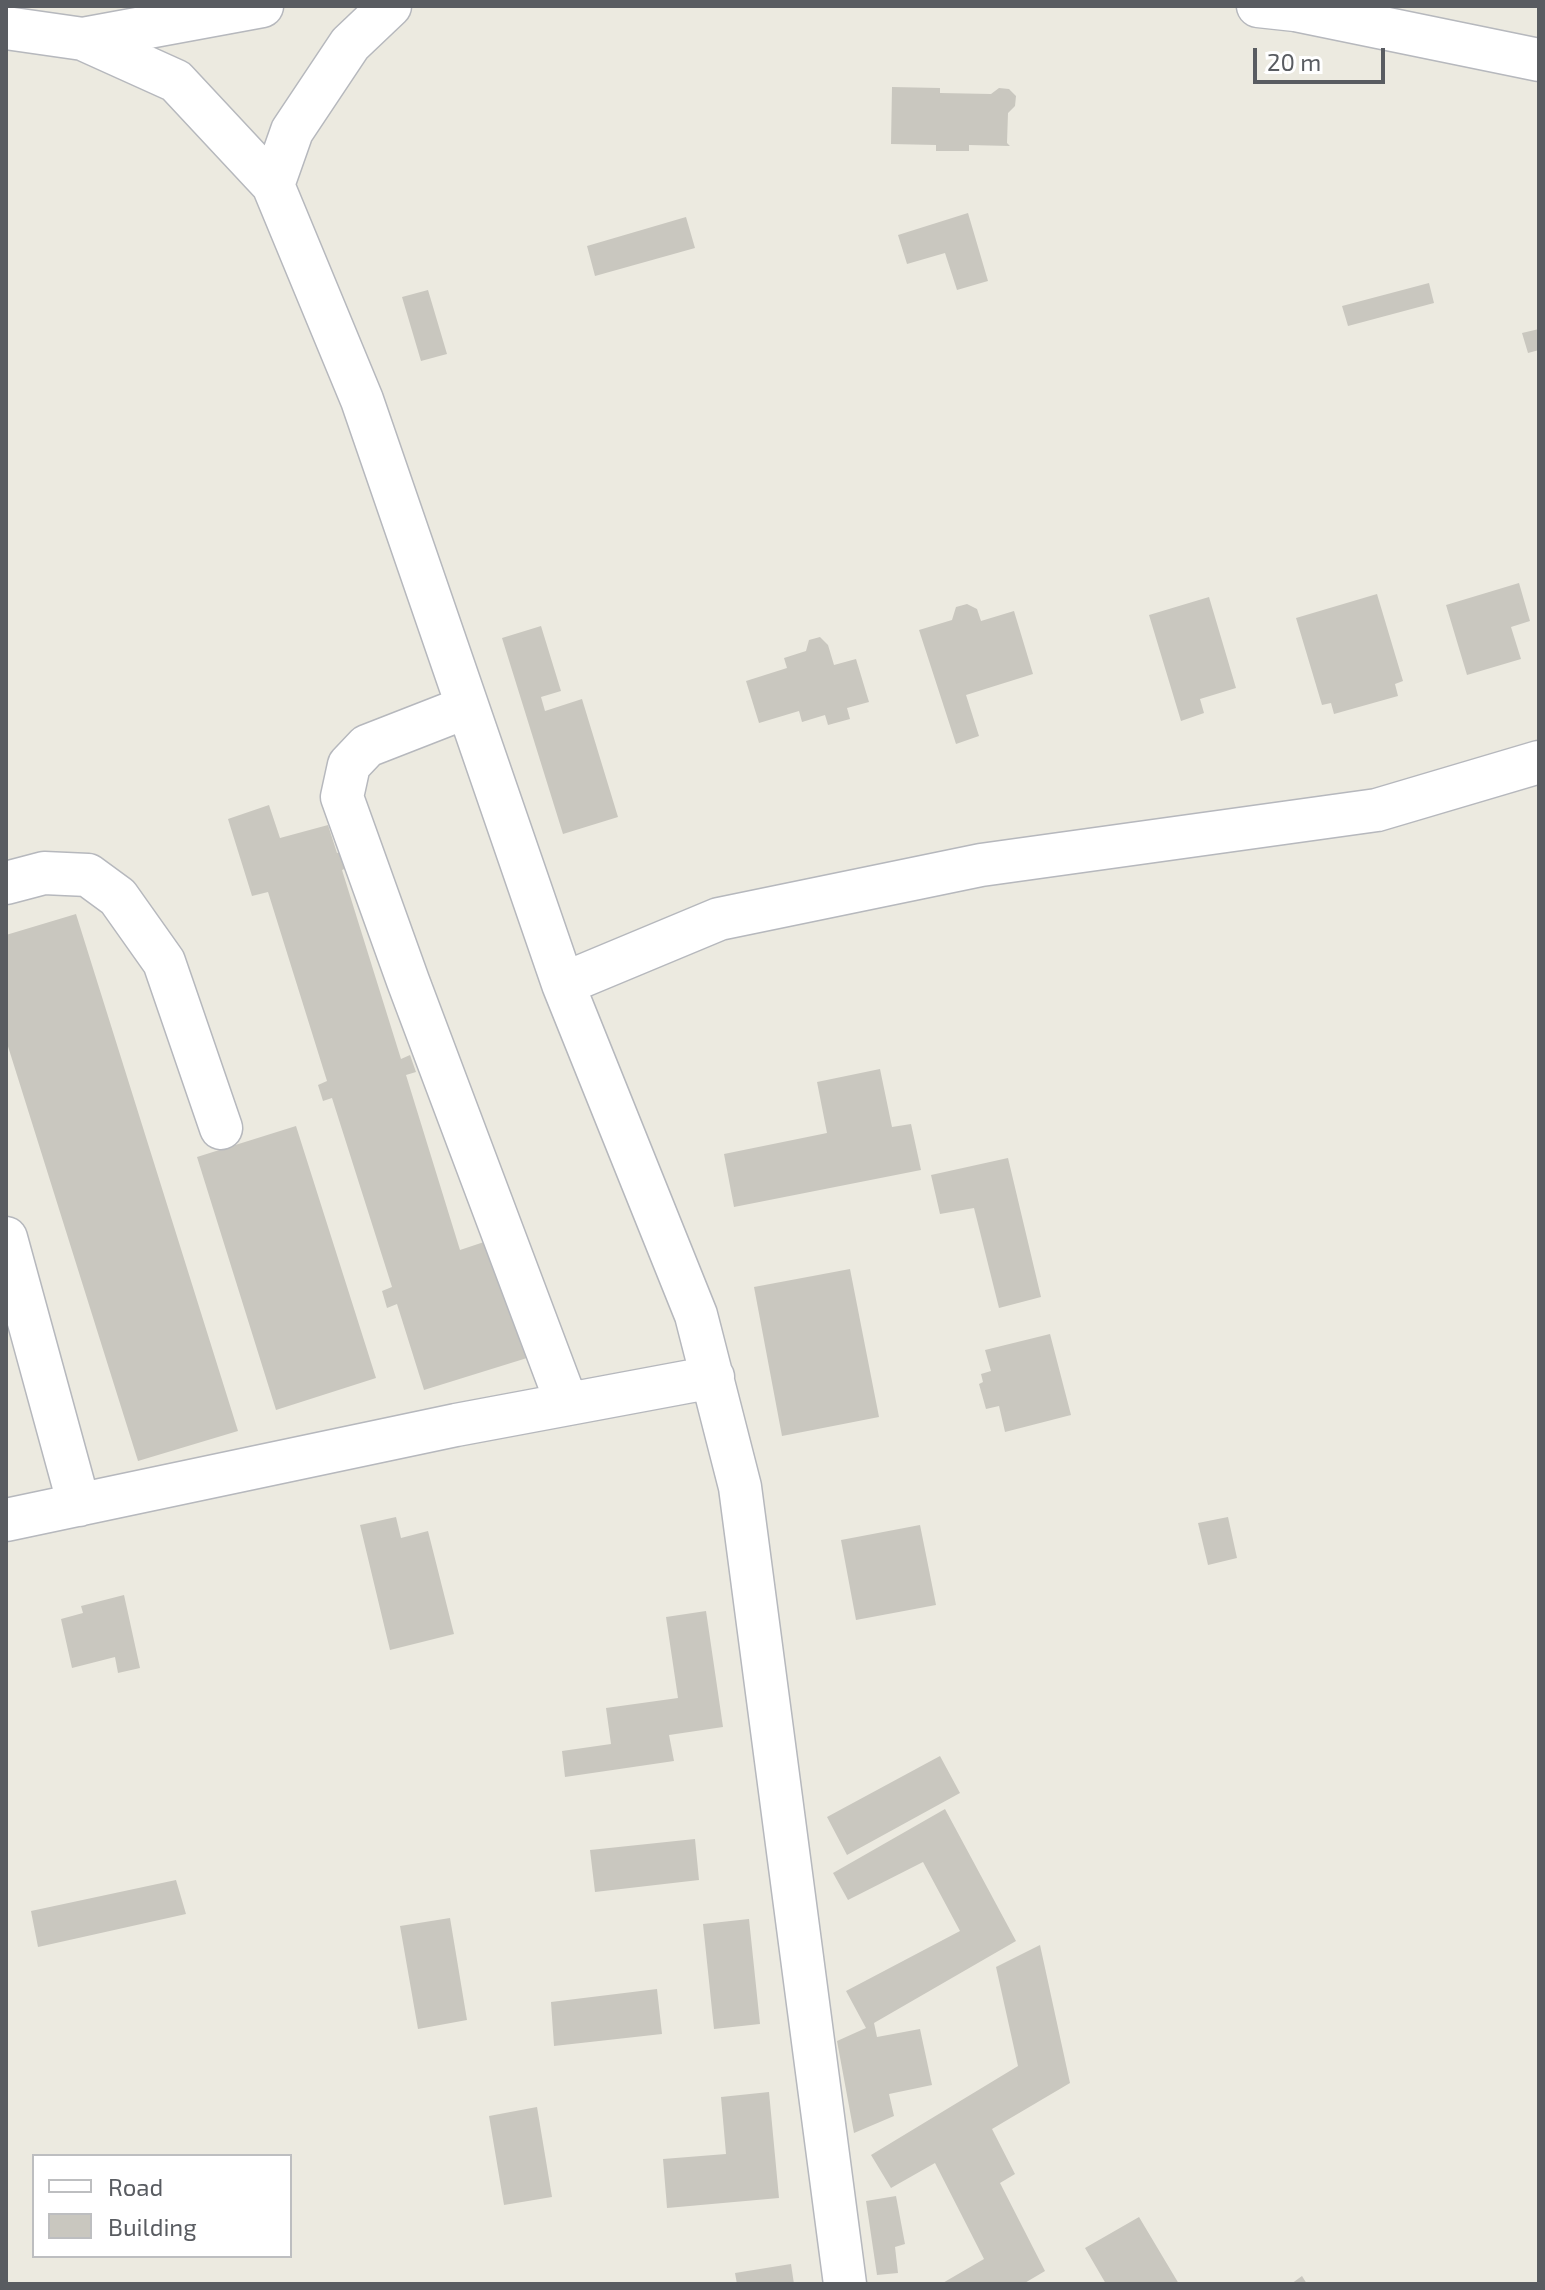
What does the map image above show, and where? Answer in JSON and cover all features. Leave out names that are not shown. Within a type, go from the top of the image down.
[{"type":"street","points":[[83,39],[262,6]]},
{"type":"street","points":[[273,185],[292,131],[350,44],[390,6]]},
{"type":"street","points":[[1258,6],[1295,10],[1539,60]]},
{"type":"street","points":[[6,28],[83,39],[176,81],[273,185],[362,400],[563,984],[696,1315],[713,1377],[740,1487],[845,2284]]},
{"type":"street","points":[[467,707],[367,746],[349,765],[342,797],[413,996],[567,1404]]},
{"type":"street","points":[[563,984],[719,919],[981,865],[1377,810],[1539,762]]},
{"type":"street","points":[[6,883],[44,873],[88,875],[118,897],[164,962],[221,1128]]},
{"type":"street","points":[[6,1238],[79,1505]]},
{"type":"street","points":[[6,1520],[456,1425],[713,1377]]},
{"type":"building","points":[[892,87],[940,88],[940,93],[991,94],[999,88],[1009,89],[1016,96],[1015,106],[1008,113],[1007,143],[1010,146],[969,145],[969,151],[936,151],[936,145],[891,144]]},
{"type":"building","points":[[968,213],[988,281],[957,290],[945,253],[907,264],[898,235]]},
{"type":"building","points":[[686,217],[695,248],[595,276],[587,246]]},
{"type":"building","points":[[1429,283],[1434,303],[1348,326],[1342,306]]},
{"type":"building","points":[[428,290],[447,354],[421,361],[402,297]]},
{"type":"building","points":[[1539,329],[1539,350],[1528,353],[1522,333]]},
{"type":"building","points":[[1519,583],[1530,621],[1511,627],[1521,659],[1467,675],[1446,605]]},
{"type":"building","points":[[1377,594],[1403,681],[1395,684],[1398,696],[1334,714],[1331,703],[1322,705],[1296,618]]},
{"type":"building","points":[[1209,597],[1236,688],[1200,699],[1204,713],[1181,721],[1149,615]]},
{"type":"building","points":[[967,604],[977,609],[981,621],[1014,611],[1033,674],[966,695],[979,736],[956,744],[919,630],[952,620],[956,607]]},
{"type":"building","points":[[541,626],[561,691],[541,697],[545,711],[582,699],[618,817],[563,834],[502,638]]},
{"type":"building","points":[[820,637],[828,645],[834,665],[856,659],[869,702],[847,708],[850,719],[828,725],[825,715],[802,722],[799,711],[759,723],[746,681],[787,668],[784,658],[806,651],[809,640]]},
{"type":"building","points":[[269,805],[280,838],[328,825],[337,853],[346,850],[351,866],[342,870],[401,1059],[410,1055],[416,1072],[406,1075],[460,1250],[490,1240],[527,1358],[424,1390],[397,1304],[387,1308],[382,1291],[392,1287],[332,1098],[323,1101],[318,1085],[327,1081],[268,892],[252,896],[228,819]]},
{"type":"building","points":[[76,914],[238,1431],[138,1461],[6,1040],[6,935]]},
{"type":"building","points":[[880,1069],[892,1127],[911,1124],[921,1170],[734,1207],[724,1154],[827,1133],[817,1082]]},
{"type":"building","points":[[296,1126],[376,1378],[276,1410],[197,1157]]},
{"type":"building","points":[[1008,1158],[1041,1297],[999,1308],[974,1208],[940,1214],[931,1175]]},
{"type":"building","points":[[850,1269],[879,1417],[782,1436],[754,1287]]},
{"type":"building","points":[[1050,1334],[1071,1415],[1005,1432],[999,1406],[986,1409],[979,1384],[983,1382],[981,1374],[991,1371],[985,1350]]},
{"type":"building","points":[[396,1517],[401,1538],[428,1531],[454,1634],[390,1650],[360,1525]]},
{"type":"building","points":[[1228,1517],[1237,1558],[1208,1565],[1198,1523]]},
{"type":"building","points":[[920,1525],[936,1605],[856,1620],[841,1540]]},
{"type":"building","points":[[124,1595],[140,1668],[118,1673],[115,1657],[72,1668],[61,1619],[83,1613],[81,1606]]},
{"type":"building","points":[[706,1611],[723,1727],[669,1735],[674,1761],[565,1777],[562,1751],[611,1744],[606,1708],[678,1698],[666,1617]]},
{"type":"building","points":[[940,1756],[960,1793],[847,1855],[827,1817]]},
{"type":"building","points":[[945,1809],[1016,1941],[874,2023],[877,2037],[920,2029],[932,2085],[889,2094],[894,2116],[854,2133],[837,2041],[866,2028],[846,1991],[960,1931],[923,1862],[848,1900],[833,1873]]},
{"type":"building","points":[[695,1839],[699,1880],[595,1892],[590,1850]]},
{"type":"building","points":[[176,1880],[186,1914],[38,1947],[31,1911]]},
{"type":"building","points":[[450,1918],[467,2020],[418,2029],[400,1926]]},
{"type":"building","points":[[749,1919],[760,2024],[714,2029],[703,1924]]},
{"type":"building","points":[[1040,1945],[1070,2083],[992,2129],[1015,2174],[1000,2183],[1045,2271],[1023,2284],[941,2284],[984,2259],[935,2163],[891,2188],[871,2155],[1018,2066],[996,1967]]},
{"type":"building","points":[[657,1989],[662,2034],[554,2046],[551,2002]]},
{"type":"building","points":[[769,2092],[779,2198],[667,2208],[663,2159],[726,2154],[721,2097]]},
{"type":"building","points":[[537,2107],[552,2197],[504,2205],[489,2116]]},
{"type":"building","points":[[896,2196],[905,2244],[895,2247],[898,2273],[877,2275],[866,2201]]},
{"type":"building","points":[[1139,2217],[1179,2284],[1106,2284],[1085,2248]]},
{"type":"building","points":[[791,2264],[794,2284],[737,2284],[735,2273]]},
{"type":"building","points":[[1302,2276],[1307,2284],[1291,2284]]}]
